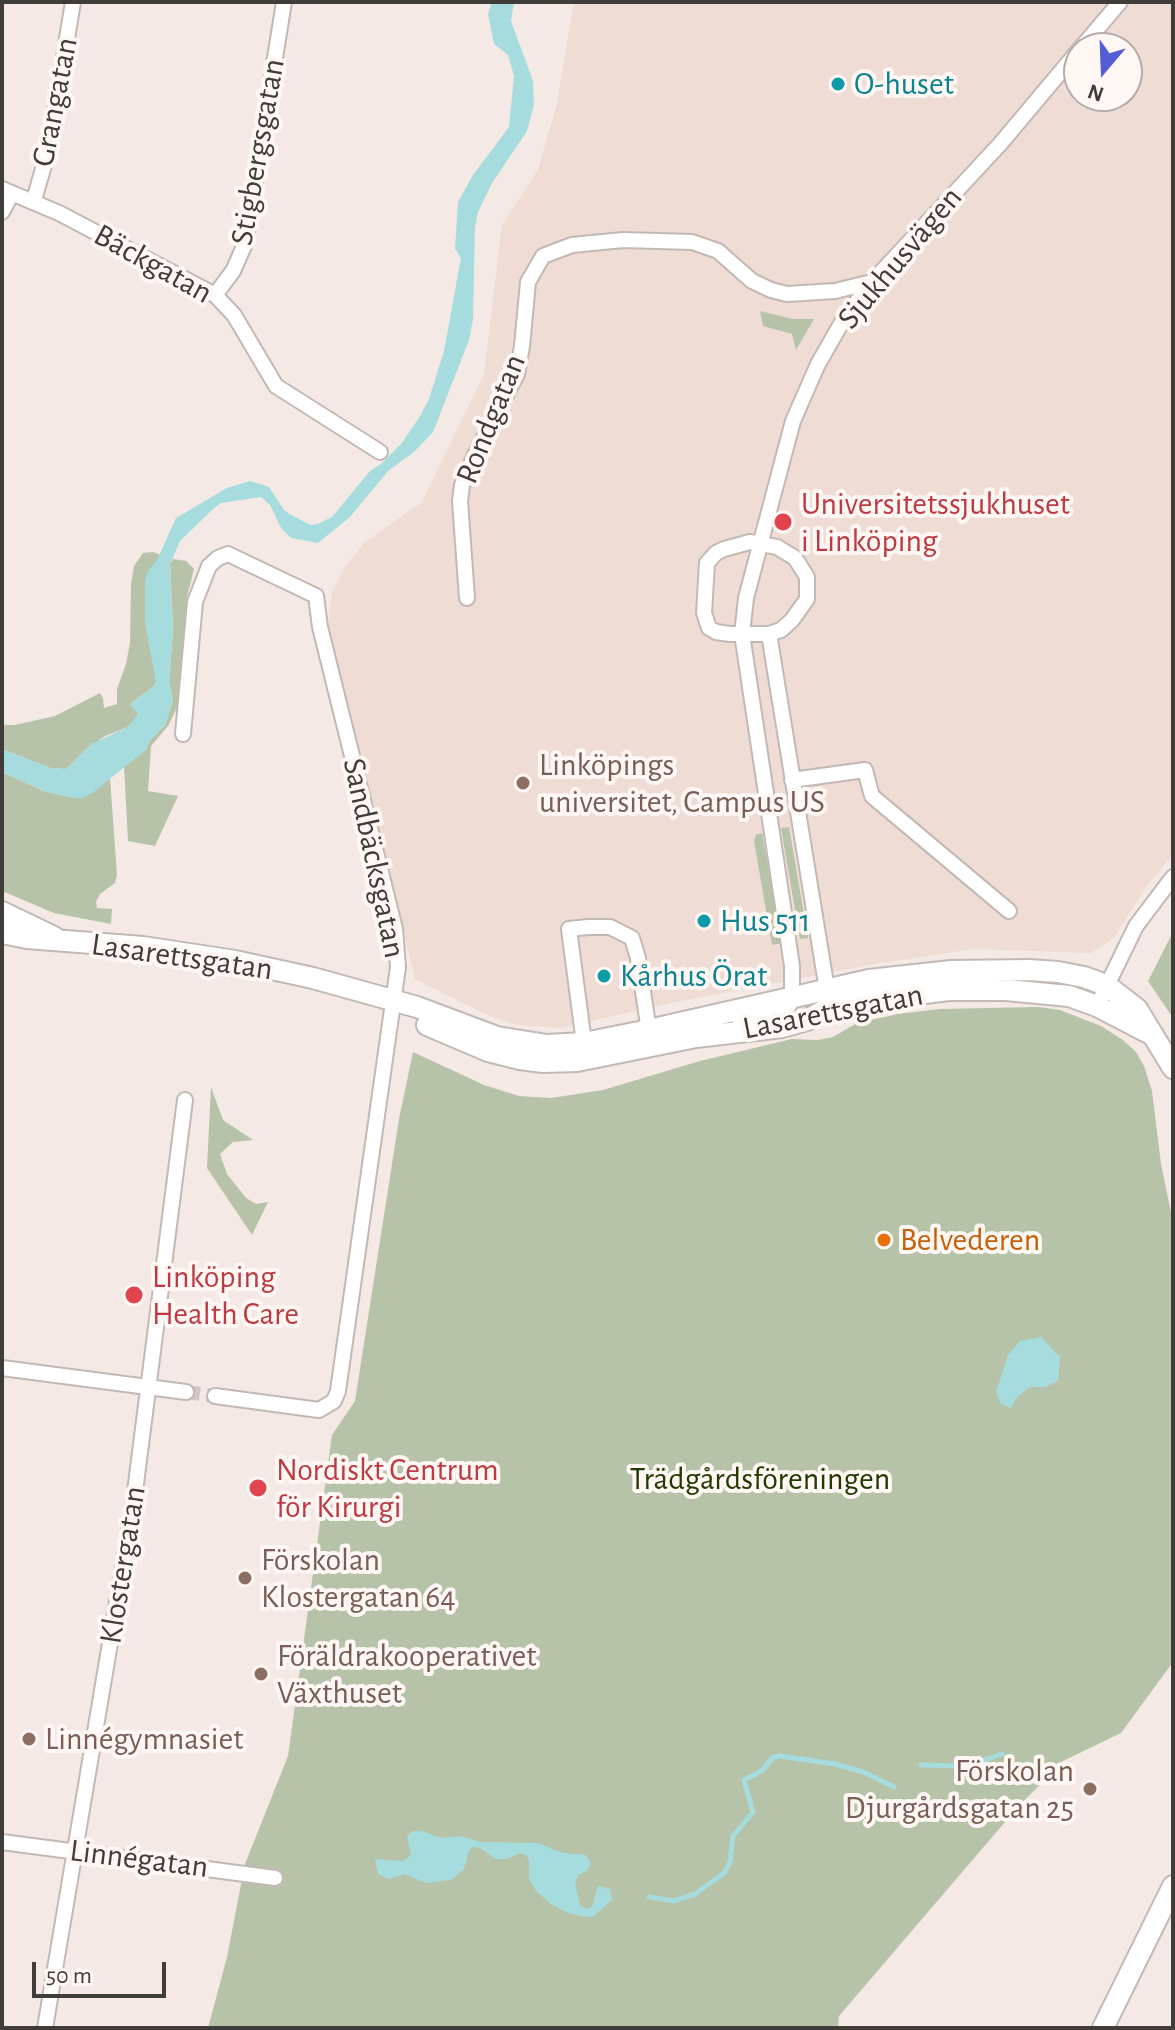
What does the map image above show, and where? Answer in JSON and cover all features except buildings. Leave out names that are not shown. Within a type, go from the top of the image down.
[{"type":"main road","name":"Lasarettsgatan","points":[[2,912],[61,941]]},
{"type":"main road","name":"Lasarettsgatan","points":[[2,933],[143,947],[235,961],[348,987],[417,1007],[497,1037],[547,1045],[696,1037],[782,1027],[807,1020],[828,998],[908,975],[1029,970],[1084,977],[1106,985],[1137,1009],[1173,1068]]},
{"type":"main road","name":"Lasarettsgatan","points":[[394,1002],[412,1018],[488,1051],[543,1062],[577,1061],[793,996],[828,998],[949,990],[1049,992],[1097,1006],[1153,1035]]},
{"type":"main road","points":[[1103,2028],[1173,1886]]},
{"type":"street","name":"Grangatan","points":[[34,200],[49,148],[73,2]]},
{"type":"street","name":"Stigbergsgatan","points":[[215,295],[233,271],[245,244],[284,2]]},
{"type":"street","name":"Sjukhusvägen","points":[[1094,32],[1120,2]]},
{"type":"street","name":"Sjukhusvägen","points":[[793,996],[792,966],[742,634],[746,598],[783,452],[805,391],[845,317],[872,282],[1001,143],[1063,69]]},
{"type":"street","name":"Bäckgatan","points":[[7,191],[34,200],[215,295],[234,315],[276,386],[380,452]]},
{"type":"street","points":[[2,212],[7,191]]},
{"type":"street","name":"Rondgatan","points":[[467,598],[460,501],[462,485],[517,374],[528,282],[543,256],[572,245],[623,240],[692,242],[718,251],[752,281],[787,294],[835,291],[872,282]]},
{"type":"street","points":[[760,542],[785,550],[795,558],[809,583],[807,599],[802,609],[781,630],[769,634],[722,633],[709,628],[704,613],[705,573],[707,563],[716,553],[740,544],[760,542]]},
{"type":"street","name":"Sandbäcksgatan","points":[[183,734],[195,602],[209,566],[228,554],[316,596],[320,627],[395,929],[398,967],[338,1391],[334,1401],[327,1408],[307,1410],[215,1396]]},
{"type":"street","points":[[769,634],[828,998]]},
{"type":"street","points":[[792,780],[865,770],[872,796],[1009,911]]},
{"type":"street","points":[[1097,1006],[1136,926],[1173,877]]},
{"type":"street","points":[[584,1043],[569,929],[588,927],[610,927],[632,938],[650,1038]]},
{"type":"street","name":"Lasarettsgatan","points":[[696,1037],[784,1013],[789,1009],[793,996]]},
{"type":"street","name":"Klostergatan","points":[[45,2028],[122,1577],[185,1100]]},
{"type":"street","points":[[2,1368],[186,1392]]},
{"type":"street","name":"Linnégatan","points":[[2,1842],[275,1878]]},
{"type":"shaded area","name":"Universitetssjukhuset i Linköping","points":[[574,2],[1173,2],[1173,855],[1148,884],[1114,938],[1091,953],[973,949],[875,964],[559,1028],[517,1025],[485,1014],[415,979],[328,628],[332,592],[345,567],[365,542],[422,502],[484,374],[502,225],[538,170],[557,103]]},
{"type":"green space","points":[[760,311],[793,319],[814,319],[796,350],[792,334],[763,326]]},
{"type":"green space","points":[[143,553],[159,554],[153,658],[156,681],[154,686],[130,704],[139,714],[128,727],[105,736],[66,769],[50,768],[2,749],[2,725],[55,716],[100,693],[104,708],[117,704],[117,689],[130,643],[134,566]]},
{"type":"green space","points":[[173,559],[186,561],[194,569],[187,597],[179,704],[168,726],[151,746],[148,791],[178,796],[155,846],[128,841],[124,766],[146,750],[150,740],[165,725],[173,700],[169,683],[173,629],[170,564]]},
{"type":"green space","points":[[2,772],[46,792],[92,793],[110,778],[117,875],[115,883],[100,894],[96,902],[97,908],[112,909],[111,924],[54,913],[2,891]]},
{"type":"green space","points":[[789,827],[808,938],[800,939],[781,828]]},
{"type":"green space","points":[[762,833],[782,943],[772,945],[754,841],[756,835]]},
{"type":"green space","points":[[1173,932],[1173,1018],[1148,981]]},
{"type":"green space","name":"Trädgårdsföreningen","points":[[1038,1007],[1060,1010],[1101,1026],[1136,1052],[1152,1091],[1161,1164],[1173,1222],[1173,1662],[1121,1733],[1063,1761],[1017,1808],[839,2016],[838,2028],[208,2028],[227,1957],[245,1864],[288,1756],[332,1435],[355,1401],[399,1119],[413,1052],[484,1085],[519,1096],[551,1098],[603,1090],[700,1061],[792,1039],[833,1037],[857,1023],[898,1014],[939,1009]]},
{"type":"green space","points":[[211,1087],[223,1120],[253,1140],[233,1142],[220,1154],[227,1174],[246,1198],[256,1204],[268,1202],[252,1235],[207,1168]]},
{"type":"water","points":[[492,2],[514,2],[511,21],[533,81],[534,105],[527,131],[492,183],[478,212],[473,319],[469,340],[433,432],[415,451],[388,471],[350,517],[318,543],[291,538],[281,528],[270,505],[261,497],[221,503],[213,509],[180,541],[170,564],[173,629],[169,683],[173,700],[165,725],[150,740],[146,750],[83,798],[46,792],[2,772],[2,749],[50,768],[66,769],[91,744],[128,727],[138,714],[130,704],[154,686],[156,681],[145,624],[145,582],[176,518],[227,488],[250,481],[269,487],[284,510],[291,515],[311,525],[318,524],[332,517],[370,471],[401,444],[419,418],[429,399],[444,351],[461,258],[455,249],[458,202],[473,175],[509,127],[514,76],[508,55],[494,44],[488,14]]},
{"type":"water","points":[[1041,1337],[1060,1357],[1058,1381],[1045,1387],[1030,1387],[1017,1397],[1011,1408],[1001,1404],[996,1392],[1008,1355],[1020,1341]]},
{"type":"water","points":[[413,1831],[440,1838],[460,1836],[481,1842],[538,1843],[563,1853],[586,1855],[591,1863],[575,1882],[580,1906],[587,1909],[592,1906],[598,1886],[610,1889],[612,1900],[594,1916],[568,1913],[536,1891],[529,1879],[526,1855],[520,1853],[507,1859],[496,1859],[473,1847],[464,1869],[451,1880],[426,1883],[405,1874],[389,1879],[378,1874],[375,1859],[403,1861],[411,1855],[407,1836]]},
{"type":"waterway","points":[[921,1765],[967,1766],[1002,1754]]},
{"type":"waterway","points":[[649,1897],[674,1901],[695,1894],[724,1873],[730,1862],[733,1836],[753,1812],[744,1780],[763,1770],[772,1758],[780,1756],[835,1764],[863,1772],[894,1787]]},
{"type":"tunnel","points":[[186,1392],[215,1396]]},
{"type":"place","name":"O-huset","points":[[838,84]]},
{"type":"place","name":"Universitetssjukhuset i Linköping","points":[[783,522]]},
{"type":"place","name":"Linköpings universitet, Campus US","points":[[523,783]]},
{"type":"place","name":"Hus 511","points":[[704,921]]},
{"type":"place","name":"Kårhus Örat","points":[[604,976]]},
{"type":"place","name":"Belvederen","points":[[884,1240]]},
{"type":"place","name":"Linköping Health Care","points":[[134,1295]]},
{"type":"place","name":"Nordiskt Centrum för Kirurgi","points":[[258,1488]]},
{"type":"place","name":"Förskolan Klostergatan 64","points":[[245,1578]]},
{"type":"place","name":"Föräldrakooperativet Växthuset","points":[[261,1674]]},
{"type":"place","name":"Linnégymnasiet","points":[[29,1739]]},
{"type":"place","name":"Förskolan Djurgårdsgatan 25","points":[[1090,1789]]}]
